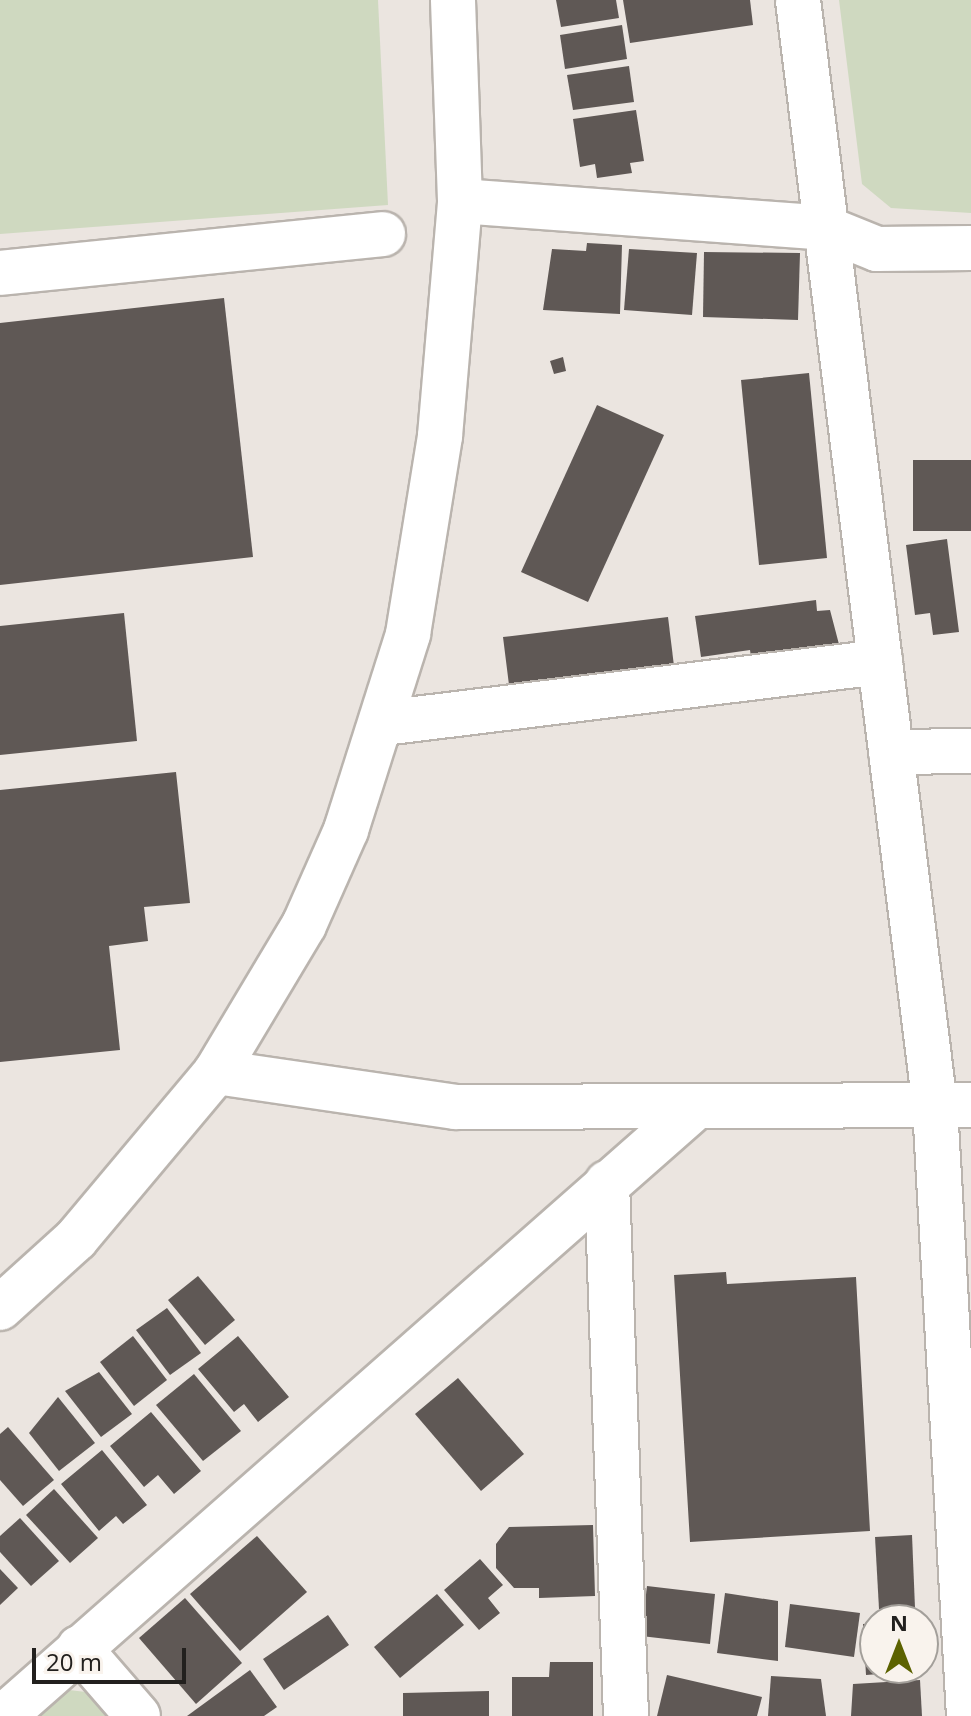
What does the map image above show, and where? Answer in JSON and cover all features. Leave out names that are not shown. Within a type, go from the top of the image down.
[{"type":"street","points":[[0,1308],[76,1239],[216,1072],[304,925],[383,723],[428,524],[460,201],[453,0]]},
{"type":"street","points":[[798,0],[891,752],[953,1106],[969,1716]]},
{"type":"street","points":[[460,201],[825,228],[877,249],[971,248]]},
{"type":"street","points":[[0,273],[383,234]]},
{"type":"street","points":[[383,723],[880,662]]},
{"type":"street","points":[[891,752],[971,751]]},
{"type":"street","points":[[216,1072],[455,1107],[690,1112],[953,1106]]},
{"type":"street","points":[[4,1716],[690,1112]]},
{"type":"street","points":[[607,1183],[626,1716]]},
{"type":"street","points":[[79,1648],[138,1716]]},
{"type":"green space","points":[[0,0],[378,0],[388,205],[0,234]]},
{"type":"green space","points":[[839,0],[971,0],[971,213],[891,208],[862,184]]},
{"type":"green space","points":[[69,1690],[86,1692],[107,1716],[40,1716]]},
{"type":"building","points":[[556,0],[616,0],[619,18],[561,27]]},
{"type":"building","points":[[623,0],[750,0],[753,25],[630,43]]},
{"type":"building","points":[[622,25],[627,59],[565,69],[560,35]]},
{"type":"building","points":[[629,66],[634,102],[573,110],[567,75]]},
{"type":"building","points":[[636,110],[644,161],[630,163],[632,173],[597,178],[595,164],[580,167],[573,119]]},
{"type":"building","points":[[587,243],[622,245],[620,314],[543,310],[552,249],[586,251]]},
{"type":"building","points":[[629,249],[697,253],[692,315],[624,310]]},
{"type":"building","points":[[704,252],[800,253],[798,320],[703,317]]},
{"type":"building","points":[[224,298],[253,557],[0,585],[0,323]]},
{"type":"building","points":[[563,357],[566,371],[554,374],[550,361]]},
{"type":"building","points":[[809,373],[827,558],[759,565],[741,380]]},
{"type":"building","points":[[597,405],[664,435],[588,602],[521,572]]},
{"type":"building","points":[[913,460],[971,460],[971,531],[913,531]]},
{"type":"building","points":[[947,539],[959,632],[933,635],[930,613],[915,615],[906,545]]},
{"type":"building","points":[[816,600],[817,611],[830,610],[841,652],[752,664],[750,650],[701,657],[695,616]]},
{"type":"building","points":[[124,613],[137,741],[0,755],[0,626]]},
{"type":"building","points":[[668,617],[674,666],[509,685],[503,637]]},
{"type":"building","points":[[176,772],[190,903],[144,907],[148,941],[109,946],[120,1050],[0,1062],[0,790]]},
{"type":"building","points":[[726,1272],[727,1284],[856,1277],[870,1531],[690,1542],[674,1275]]},
{"type":"building","points":[[198,1276],[235,1320],[205,1345],[168,1300]]},
{"type":"building","points":[[167,1308],[201,1353],[170,1375],[136,1330]]},
{"type":"building","points":[[133,1336],[167,1380],[134,1406],[100,1362]]},
{"type":"building","points":[[238,1336],[289,1397],[258,1422],[244,1404],[234,1412],[198,1369]]},
{"type":"building","points":[[99,1372],[132,1414],[101,1437],[65,1391]]},
{"type":"building","points":[[194,1374],[241,1431],[203,1461],[156,1405]]},
{"type":"building","points":[[458,1378],[524,1454],[481,1491],[415,1414]]},
{"type":"building","points":[[58,1397],[95,1443],[59,1471],[29,1433]]},
{"type":"building","points":[[151,1412],[201,1471],[174,1494],[158,1475],[144,1487],[110,1446]]},
{"type":"building","points":[[8,1427],[54,1480],[23,1506],[0,1480],[0,1434]]},
{"type":"building","points":[[102,1450],[147,1505],[123,1524],[116,1516],[99,1531],[61,1484]]},
{"type":"building","points":[[54,1489],[98,1538],[70,1563],[26,1515]]},
{"type":"building","points":[[20,1518],[59,1561],[31,1586],[0,1552],[0,1536]]},
{"type":"building","points":[[593,1525],[595,1596],[539,1598],[539,1588],[514,1588],[496,1568],[496,1544],[509,1527]]},
{"type":"building","points":[[912,1535],[915,1604],[879,1604],[875,1537]]},
{"type":"building","points":[[257,1536],[307,1592],[240,1651],[190,1594]]},
{"type":"building","points":[[480,1559],[503,1585],[488,1598],[500,1613],[479,1630],[444,1590]]},
{"type":"building","points":[[0,1569],[18,1588],[0,1605]]},
{"type":"building","points":[[647,1586],[715,1594],[710,1644],[641,1636]]},
{"type":"building","points":[[725,1593],[778,1601],[778,1661],[717,1653]]},
{"type":"building","points":[[437,1594],[464,1625],[400,1678],[374,1647]]},
{"type":"building","points":[[185,1598],[242,1663],[196,1704],[139,1638]]},
{"type":"building","points":[[790,1604],[859,1613],[854,1657],[785,1647]]},
{"type":"building","points":[[328,1615],[349,1645],[284,1690],[263,1659]]},
{"type":"building","points":[[550,1662],[593,1662],[593,1716],[512,1716],[512,1677],[549,1677]]},
{"type":"building","points":[[250,1670],[277,1707],[264,1716],[187,1716]]},
{"type":"building","points":[[667,1675],[762,1697],[757,1716],[657,1716]]},
{"type":"building","points":[[771,1676],[821,1679],[826,1716],[768,1716]]},
{"type":"building","points":[[853,1684],[920,1684],[922,1716],[851,1716]]},
{"type":"building","points":[[489,1691],[489,1716],[403,1716],[403,1693]]}]
